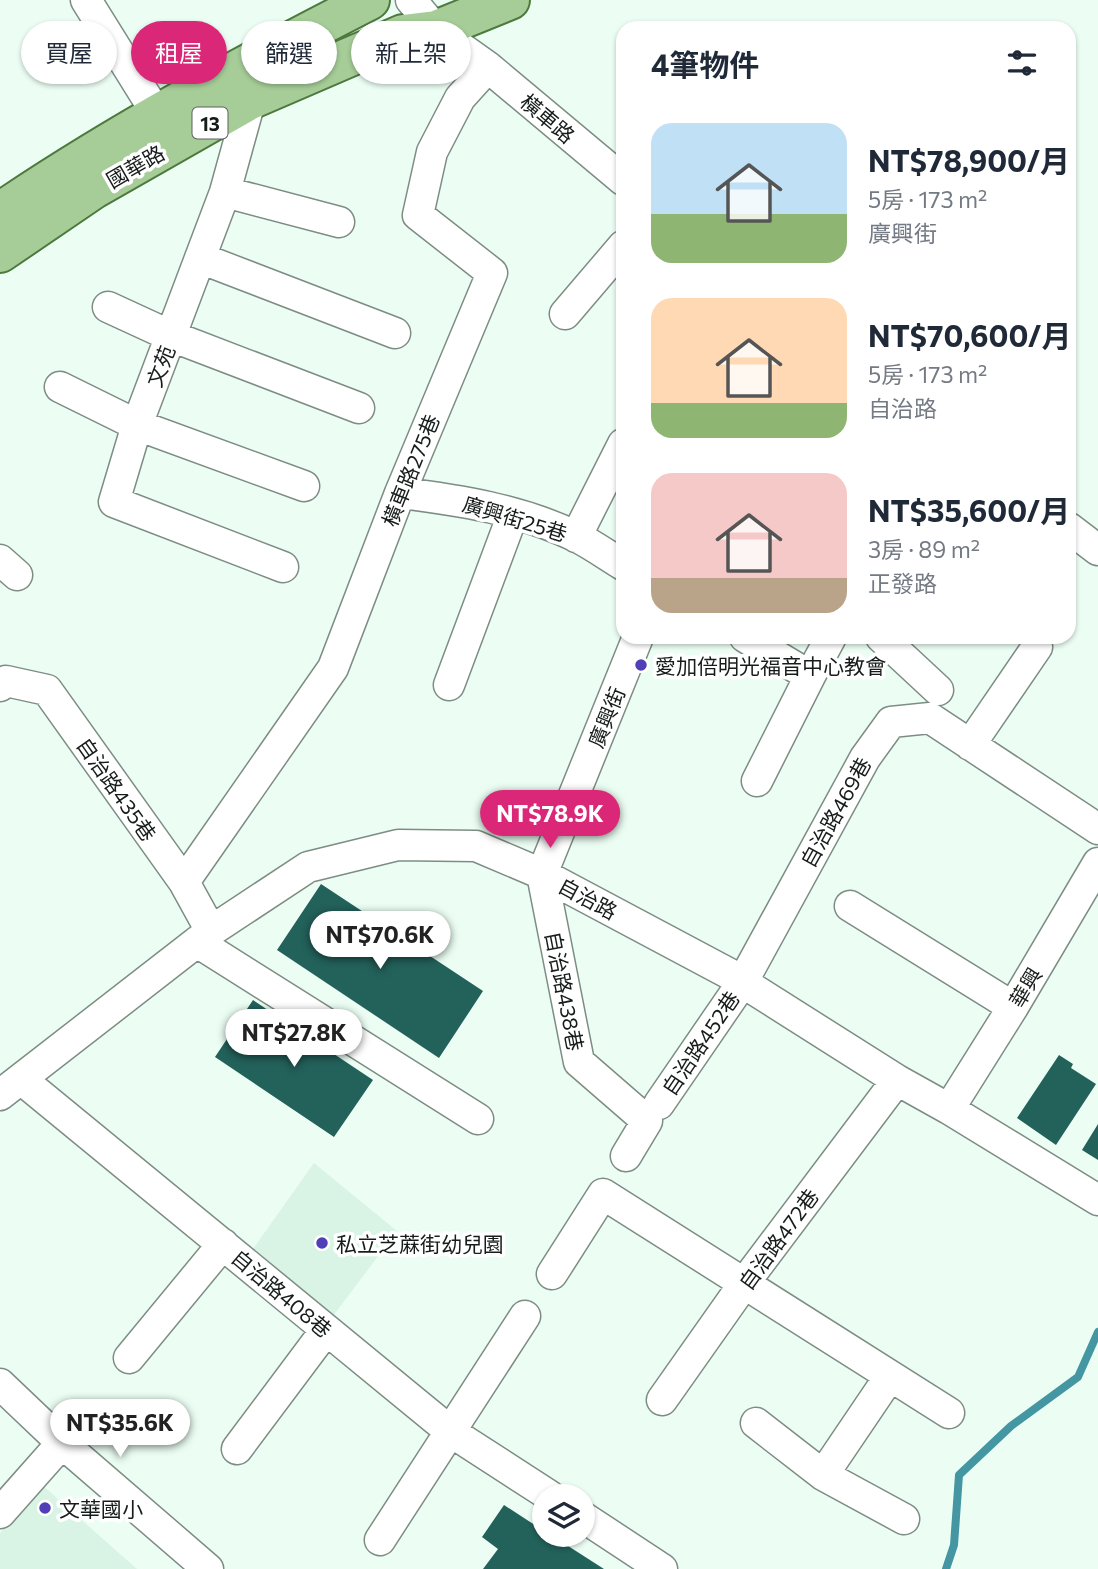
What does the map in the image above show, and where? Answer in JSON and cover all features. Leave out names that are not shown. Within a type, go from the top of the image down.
[{"type":"main road","name":"國華路","points":[[329,21],[370,0]]},
{"type":"main road","name":"國華路","points":[[458,21],[510,0]]},
{"type":"main road","name":"國華路","points":[[0,253],[94,189],[250,100],[351,56]]},
{"type":"main road","name":"國華路","points":[[0,212],[66,168],[241,66]]},
{"type":"street","points":[[86,0],[157,114]]},
{"type":"street","name":"橫車路","points":[[411,0],[428,21]]},
{"type":"street","name":"橫車路","points":[[471,55],[616,174]]},
{"type":"street","name":"橫車路275巷","points":[[184,882],[333,668],[400,493],[492,272],[418,215],[432,152],[460,98],[488,67]]},
{"type":"street","name":"文苑","points":[[255,84],[225,191],[138,425],[114,502],[283,567]]},
{"type":"street","points":[[225,191],[339,222]]},
{"type":"street","points":[[565,314],[616,254]]},
{"type":"street","points":[[200,258],[395,333]]},
{"type":"street","points":[[108,307],[171,336],[359,408]]},
{"type":"street","points":[[60,387],[138,425],[304,486]]},
{"type":"street","points":[[576,537],[616,458]]},
{"type":"street","name":"廣興街25巷","points":[[400,493],[457,500],[513,513],[576,537],[616,561]]},
{"type":"street","points":[[449,685],[513,513]]},
{"type":"street","points":[[1076,533],[1098,550]]},
{"type":"street","name":"廣興街","points":[[542,874],[635,644]]},
{"type":"street","points":[[757,644],[810,676]]},
{"type":"street","points":[[757,781],[827,644]]},
{"type":"street","points":[[889,644],[938,690]]},
{"type":"street","points":[[1037,647],[970,745],[1098,829]]},
{"type":"street","name":"自治路435巷","points":[[0,686],[6,681],[47,690],[184,882],[204,936]]},
{"type":"street","name":"自治路469巷","points":[[742,983],[864,758],[891,722],[930,718],[970,745]]},
{"type":"street","name":"自治路","points":[[11,1087],[204,936],[308,867],[398,845],[477,846],[542,874],[728,973],[897,1080],[1098,1200]]},
{"type":"street","name":"華興","points":[[949,1109],[1098,863]]},
{"type":"street","name":"自治路438巷","points":[[542,874],[579,1062],[653,1112]]},
{"type":"street","points":[[850,906],[1013,1007]]},
{"type":"street","points":[[204,936],[478,1119]]},
{"type":"street","name":"自治路452巷","points":[[626,1156],[742,983]]},
{"type":"street","name":"自治路472巷","points":[[662,1400],[897,1080]]},
{"type":"street","name":"自治路408巷","points":[[11,1087],[223,1244],[451,1432],[532,1484]]},
{"type":"street","points":[[552,1274],[603,1194],[949,1413]]},
{"type":"street","points":[[129,1358],[223,1244]]},
{"type":"street","points":[[380,1540],[526,1316]]},
{"type":"street","points":[[237,1449],[326,1330]]},
{"type":"street","points":[[823,1475],[890,1376]]},
{"type":"street","points":[[0,1384],[62,1443],[208,1569]]},
{"type":"street","points":[[756,1423],[823,1475],[904,1519]]},
{"type":"street","points":[[0,1513],[62,1443]]},
{"type":"street","points":[[595,1525],[662,1569]]},
{"type":"shaded area","name":"私立芝蔴街幼兒園","points":[[314,1163],[397,1231],[327,1324],[248,1256]]},
{"type":"shaded area","name":"文華國小","points":[[41,1484],[137,1569],[0,1569],[0,1533]]},
{"type":"building","points":[[321,884],[483,991],[439,1058],[277,950]]},
{"type":"building","points":[[253,1000],[373,1080],[334,1137],[215,1057]]},
{"type":"building","points":[[1059,1055],[1073,1064],[1071,1068],[1096,1084],[1056,1145],[1017,1118]]},
{"type":"building","points":[[1098,1124],[1098,1160],[1082,1150]]},
{"type":"building","points":[[504,1505],[532,1523],[532,1547],[570,1547],[604,1569],[483,1569],[498,1549],[482,1537]]},
{"type":"waterway","points":[[946,1569],[954,1545],[959,1475],[1011,1426],[1078,1377],[1098,1332]]},
{"type":"place","name":"愛加倍明光福音中心教會","points":[[641,665]]},
{"type":"place","name":"私立芝蔴街幼兒園","points":[[322,1243]]},
{"type":"place","name":"文華國小","points":[[45,1508]]}]
